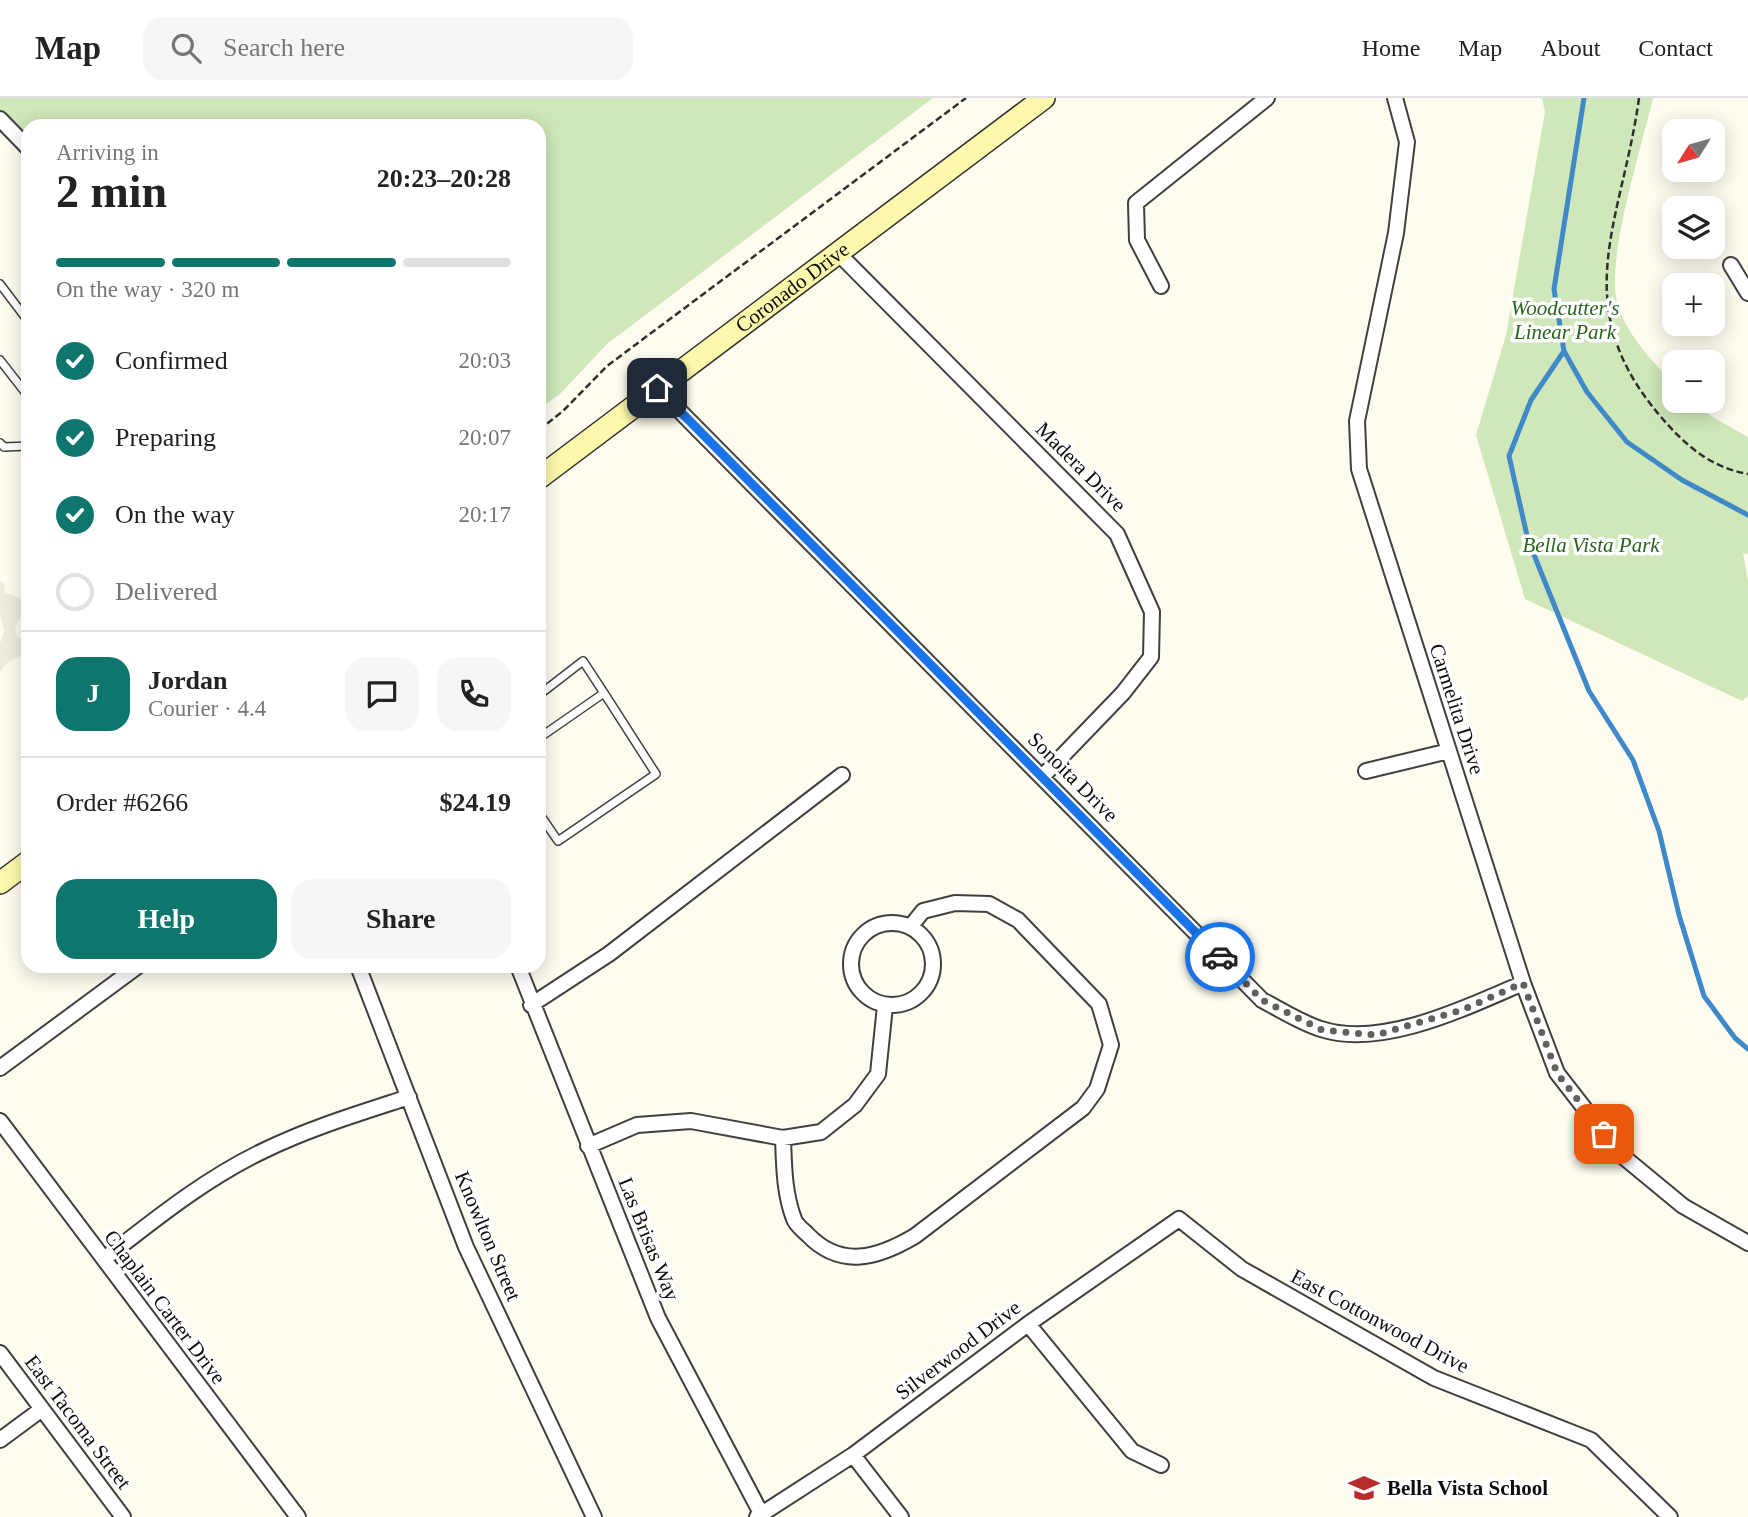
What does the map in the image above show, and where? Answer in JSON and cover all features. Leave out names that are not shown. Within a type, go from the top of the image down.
[{"type":"street","name":"Coronado Drive","points":[[546,473],[1044,98]]},
{"type":"street","points":[[1161,286],[1137,240],[1136,203],[1268,98]]},
{"type":"street","name":"Carmelita Drive","points":[[1395,98],[1407,142],[1396,233],[1357,421],[1359,469],[1523,983],[1557,1073],[1620,1154],[1683,1206],[1748,1243]]},
{"type":"street","points":[[0,119],[21,141]]},
{"type":"street","name":"Madera Drive","points":[[838,253],[1117,534],[1152,612],[1151,657],[1123,693],[1043,776]]},
{"type":"street","points":[[1731,265],[1748,292]]},
{"type":"street","name":"Sonoita Drive","points":[[657,388],[1262,1000],[1322,1030],[1376,1035],[1462,1010],[1523,983]]},
{"type":"street","points":[[1366,771],[1449,751]]},
{"type":"street","points":[[531,1005],[609,954],[842,775]]},
{"type":"street","points":[[0,883],[21,867]]},
{"type":"street","points":[[783,1138],[784,1180],[794,1222],[821,1249],[855,1258],[888,1252],[915,1236],[1083,1108],[1097,1088],[1111,1045],[1099,1004],[1018,920],[989,904],[954,903],[923,911],[911,926]]},
{"type":"street","points":[[886,921],[911,926],[931,946],[932,978],[913,1001],[885,1006],[857,989],[849,958],[858,938],[886,921]]},
{"type":"street","points":[[0,1068],[129,973]]},
{"type":"street","name":"Knowlton Street","points":[[361,973],[466,1247],[594,1517]]},
{"type":"street","name":"Las Brisas Way","points":[[520,973],[659,1318],[761,1516]]},
{"type":"street","points":[[588,1146],[637,1125],[691,1121],[783,1138],[821,1132],[855,1105],[878,1074],[885,1006]]},
{"type":"street","points":[[104,1259],[210,1181],[262,1151],[325,1125],[409,1097]]},
{"type":"street","name":"Chaplain Carter Drive","points":[[0,1121],[298,1517]]},
{"type":"street","name":"Silverwood Drive","points":[[761,1516],[853,1455],[1028,1324],[1179,1219]]},
{"type":"street","name":"East Cottonwood Drive","points":[[1179,1219],[1242,1269],[1434,1378],[1591,1440],[1670,1517]]},
{"type":"street","points":[[1028,1324],[1132,1451],[1161,1465]]},
{"type":"street","name":"East Tacoma Street","points":[[0,1353],[123,1517]]},
{"type":"street","points":[[0,1440],[42,1409]]},
{"type":"street","points":[[853,1455],[901,1517]]},
{"type":"lane","points":[[0,284],[21,312]]},
{"type":"lane","points":[[0,360],[21,387]]},
{"type":"lane","points":[[0,443],[4,447],[21,446]]},
{"type":"lane","points":[[546,690],[583,661],[656,774],[558,841],[546,823]]},
{"type":"lane","points":[[546,733],[604,693]]},
{"type":"path","points":[[546,424],[607,366],[966,98]]},
{"type":"path","points":[[1639,98],[1633,142],[1605,262],[1607,307],[1620,358],[1641,393],[1691,450],[1729,471],[1748,474]]},
{"type":"green space","points":[[0,98],[933,98],[607,344],[560,394],[546,404],[546,119],[21,119],[21,131],[0,110]]},
{"type":"green space","points":[[1542,98],[1653,98],[1616,258],[1617,302],[1633,335],[1662,370],[1662,413],[1708,413],[1748,437],[1748,554],[1743,553],[1748,581],[1748,696],[1742,701],[1525,599],[1476,435],[1506,335],[1545,112]]},
{"type":"shaded area","points":[[0,581],[5,584],[4,592],[21,598],[21,618],[15,627],[17,637],[21,639],[21,656],[7,663],[0,672],[0,644],[4,631],[0,614]]},
{"type":"waterway","points":[[1584,98],[1554,289],[1564,351],[1587,392],[1627,442],[1682,480],[1748,515]]},
{"type":"waterway","points":[[1564,351],[1531,400],[1509,456],[1528,540],[1589,691],[1633,760],[1659,831],[1679,915],[1704,996],[1735,1038],[1748,1049]]},
{"type":"way so far","points":[[1220,957],[1262,1000],[1322,1030],[1376,1035],[1462,1010],[1523,983],[1557,1073],[1604,1134]]},
{"type":"place","name":"Bella Vista School","points":[[1364,1488]]},
{"type":"route","points":[[657,388],[1220,957]]},
{"type":"park label","name":"Woodcutter's Linear Park","points":[[1565,320]]},
{"type":"park label","name":"Bella Vista Park","points":[[1591,545]]}]
